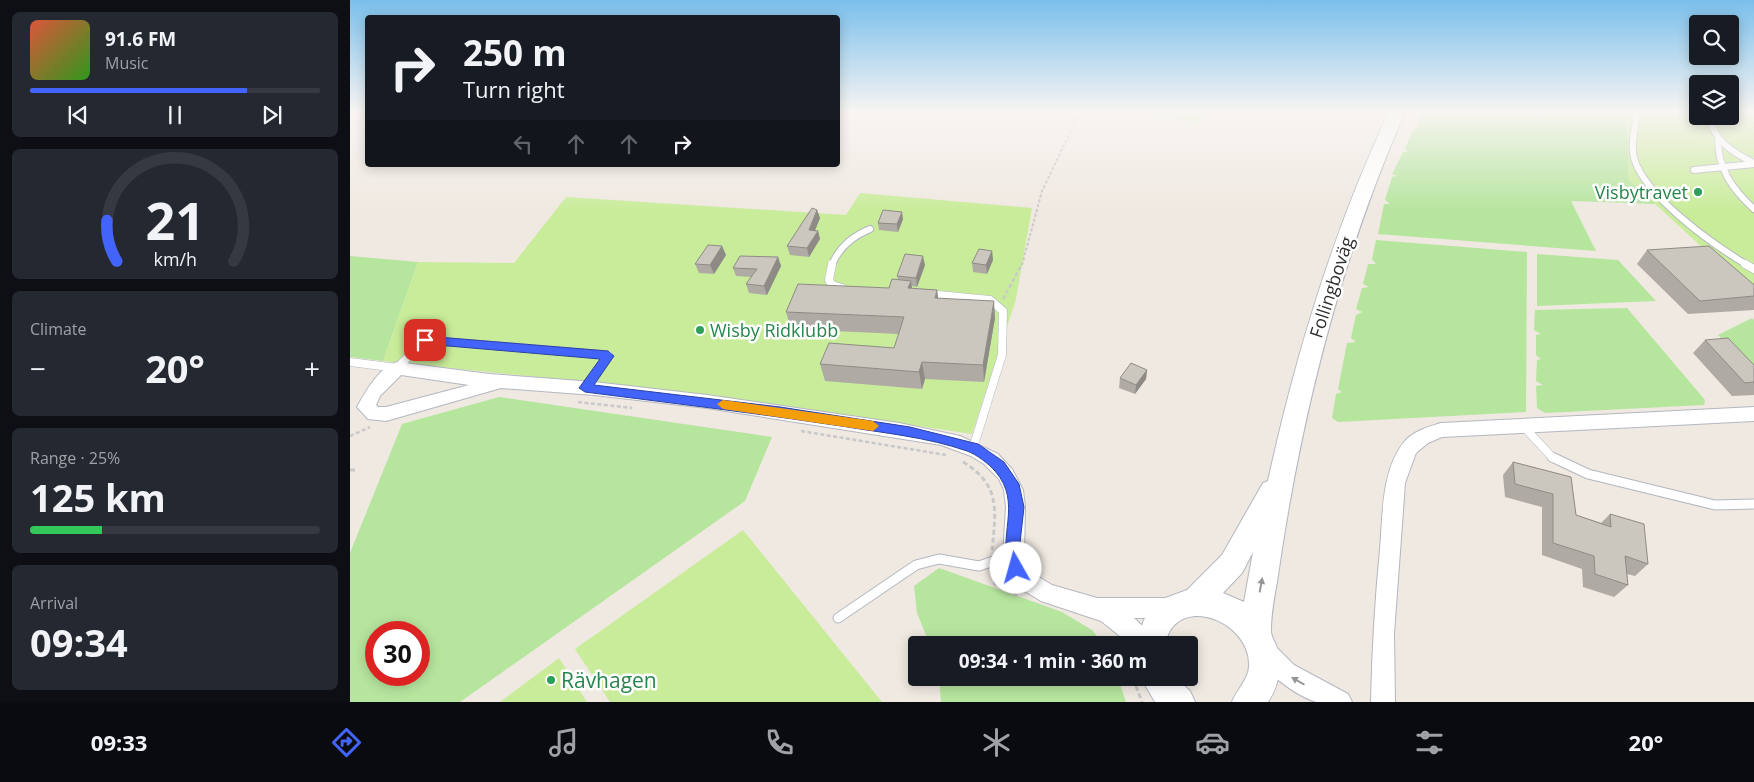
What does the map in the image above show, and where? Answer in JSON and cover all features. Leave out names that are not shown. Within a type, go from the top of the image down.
[{"type":"main road","name":"Follingboväg","points":[[1248,702],[1255,695],[1262,682],[1265,666],[1259,642],[1258,604],[1284,468],[1314,331],[1372,164],[1381,145]]},
{"type":"main road","name":"Follingboväg","points":[[1153,636],[1158,622],[1184,605],[1232,564],[1284,468]]},
{"type":"main road","points":[[1184,605],[1219,604],[1233,611],[1246,621],[1259,642]]},
{"type":"street","points":[[501,382],[413,407],[374,414],[366,407],[369,399],[397,368],[501,382],[585,388],[790,413],[910,432],[973,448],[999,466],[1012,484],[1016,496],[1017,517],[1013,555],[1016,568],[1022,578],[1043,592],[1095,607],[1121,620],[1137,636]]},
{"type":"street","points":[[1382,702],[1384,625],[1396,483],[1402,463],[1412,444],[1421,436],[1441,430],[1754,414]]},
{"type":"street","points":[[1095,607],[1184,605]]},
{"type":"street","points":[[1259,642],[1286,673],[1340,702]]},
{"type":"lane","points":[[1635,145],[1634,159],[1647,182],[1698,232],[1728,254],[1754,269]]},
{"type":"lane","points":[[1717,145],[1717,149],[1730,184],[1754,209]]},
{"type":"lane","points":[[1725,145],[1754,163]]},
{"type":"lane","points":[[1694,170],[1754,163]]},
{"type":"lane","points":[[850,288],[832,285],[830,275],[843,244],[853,235],[870,228]]},
{"type":"lane","points":[[919,294],[990,300],[1003,311],[1002,355],[973,448]]},
{"type":"lane","points":[[350,362],[397,368],[425,340],[608,356],[585,388]]},
{"type":"lane","points":[[1523,426],[1554,459],[1588,474],[1715,505],[1754,504]]},
{"type":"lane","points":[[838,618],[916,565],[939,559],[979,566],[1013,555]]},
{"type":"path","points":[[998,305],[1020,274],[1038,203],[1053,162],[1062,145]]},
{"type":"path","points":[[571,401],[634,408]]},
{"type":"path","points":[[350,436],[374,425]]},
{"type":"path","points":[[799,431],[952,458]]},
{"type":"path","points":[[959,460],[980,473],[995,499],[996,512],[992,563],[995,584],[1018,597]]},
{"type":"path","points":[[350,470],[357,470]]},
{"type":"green space","points":[[1407,145],[1628,145],[1629,180],[1656,204],[1571,201],[1596,251],[1378,234],[1384,204],[1390,204],[1385,200],[1392,177],[1397,176],[1392,174],[1403,152],[1409,152],[1405,149]]},
{"type":"green space","name":"Visbytravet","points":[[1628,145],[1754,145],[1754,295],[1629,180]]},
{"type":"green space","name":"Wisby Ridklubb","points":[[860,193],[1032,208],[1016,299],[972,434],[717,396],[383,361],[418,262],[514,263],[566,197],[846,215]]},
{"type":"green space","points":[[1376,240],[1527,252],[1526,412],[1338,422],[1332,418],[1336,394],[1342,392],[1338,389],[1347,343],[1356,342],[1351,338],[1356,315],[1362,312],[1356,309],[1362,288],[1369,287],[1363,284],[1368,264],[1376,264],[1372,259]]},
{"type":"green space","points":[[1537,254],[1618,260],[1656,301],[1537,306]]},
{"type":"green space","points":[[350,256],[418,262],[383,361],[350,357]]},
{"type":"green space","points":[[1627,308],[1705,400],[1704,405],[1545,413],[1537,408],[1536,386],[1543,385],[1536,381],[1537,360],[1541,359],[1536,355],[1536,335],[1541,334],[1534,330],[1535,310]]},
{"type":"green space","points":[[1752,318],[1754,320],[1754,371],[1718,335]]},
{"type":"green space","points":[[499,397],[772,437],[745,501],[460,702],[350,702],[350,553],[402,424]]},
{"type":"green space","points":[[743,530],[882,702],[610,702],[575,649]]},
{"type":"green space","points":[[939,568],[1062,612],[1092,630],[1097,636],[926,636],[917,613],[914,586]]},
{"type":"green space","name":"Rävhagen","points":[[559,658],[587,702],[500,702]]},
{"type":"green space","points":[[940,686],[1121,686],[1126,702],[941,702]]},
{"type":"building","points":[[812,208],[817,210],[809,230],[818,231],[807,248],[787,246]]},
{"type":"building","points":[[883,210],[902,212],[897,224],[878,223]]},
{"type":"building","points":[[708,245],[722,246],[710,265],[695,264]]},
{"type":"building","points":[[1709,246],[1754,284],[1754,296],[1700,301],[1647,250]]},
{"type":"building","points":[[979,249],[992,251],[986,265],[972,263]]},
{"type":"building","points":[[905,254],[923,256],[916,278],[897,276]]},
{"type":"building","points":[[740,256],[778,257],[764,286],[746,284],[757,269],[733,268]]},
{"type":"building","points":[[892,279],[911,281],[908,288],[937,290],[935,298],[994,301],[983,365],[922,362],[919,372],[820,364],[829,343],[894,348],[904,317],[786,312],[798,284],[889,288]]},
{"type":"building","points":[[1728,338],[1754,365],[1754,382],[1745,383],[1705,340]]},
{"type":"building","points":[[1131,363],[1147,370],[1136,385],[1120,378]]},
{"type":"building","points":[[1513,462],[1571,477],[1576,515],[1611,527],[1610,514],[1644,524],[1648,564],[1625,556],[1628,585],[1595,574],[1594,556],[1553,543],[1553,494],[1515,484]]},
{"type":"slow traffic","points":[[723,404],[873,426]]},
{"type":"place","name":"Visbytravet","points":[[1698,192]]},
{"type":"place","name":"Wisby Ridklubb","points":[[700,330]]},
{"type":"place","name":"Rävhagen","points":[[551,680]]},
{"type":"route","points":[[425,340],[608,356],[585,388],[780,412],[910,432],[973,448],[999,466],[1012,484],[1017,507],[1013,543],[1016,568]]}]
